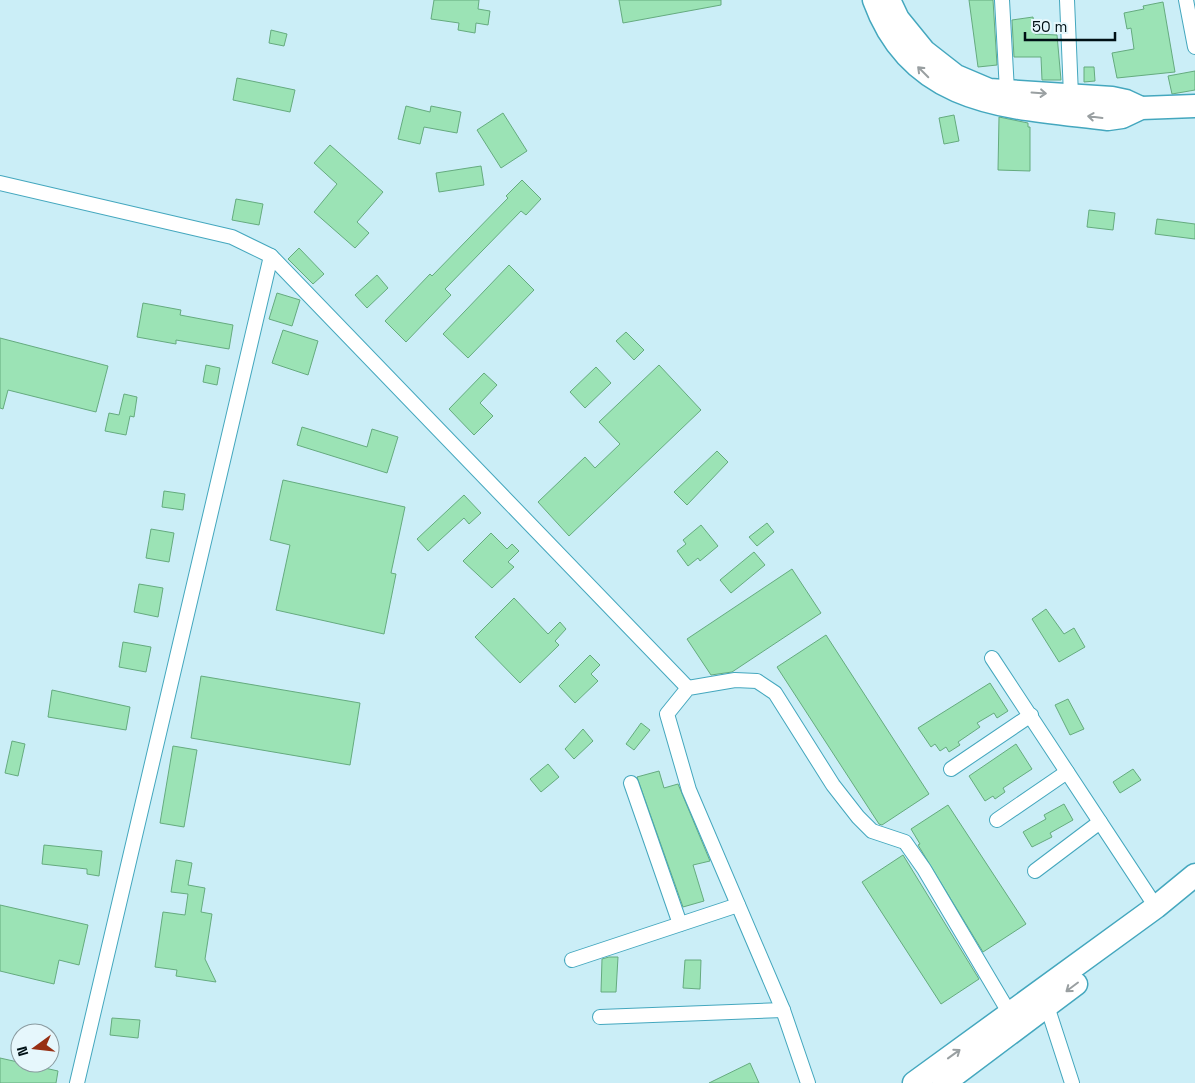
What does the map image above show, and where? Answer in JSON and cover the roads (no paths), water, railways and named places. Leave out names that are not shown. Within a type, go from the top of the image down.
[{"type":"main road","points":[[874,0],[881,21],[904,53],[930,78],[969,97],[1008,106],[1108,119],[1122,117],[1141,108],[1195,106]]},
{"type":"main road","points":[[889,0],[898,19],[924,51],[956,76],[990,90],[1112,98],[1126,101],[1141,108]]},
{"type":"main road","points":[[944,1083],[1014,1020],[1195,875]]},
{"type":"main road","points":[[914,1083],[1014,1020],[1047,1006],[1195,895]]},
{"type":"street","points":[[1002,0],[1007,91]]},
{"type":"street","points":[[1068,0],[1071,95]]},
{"type":"street","points":[[1186,0],[1195,48]]},
{"type":"street","points":[[0,183],[232,238],[271,256],[688,688]]},
{"type":"street","points":[[77,1083],[271,256]]},
{"type":"street","points":[[992,658],[1156,907]]},
{"type":"street","points":[[808,1083],[783,1010],[690,790],[667,714],[688,688],[735,680],[757,681],[775,693],[833,785],[858,817],[872,831],[905,842],[924,868],[1014,1020]]},
{"type":"street","points":[[951,768],[1030,716]]},
{"type":"street","points":[[996,820],[1067,772]]},
{"type":"street","points":[[631,783],[680,924]]},
{"type":"street","points":[[1035,871],[1100,822]]},
{"type":"street","points":[[572,960],[738,905]]},
{"type":"street","points":[[1047,1006],[1072,1083]]},
{"type":"street","points":[[600,1017],[783,1010]]}]
